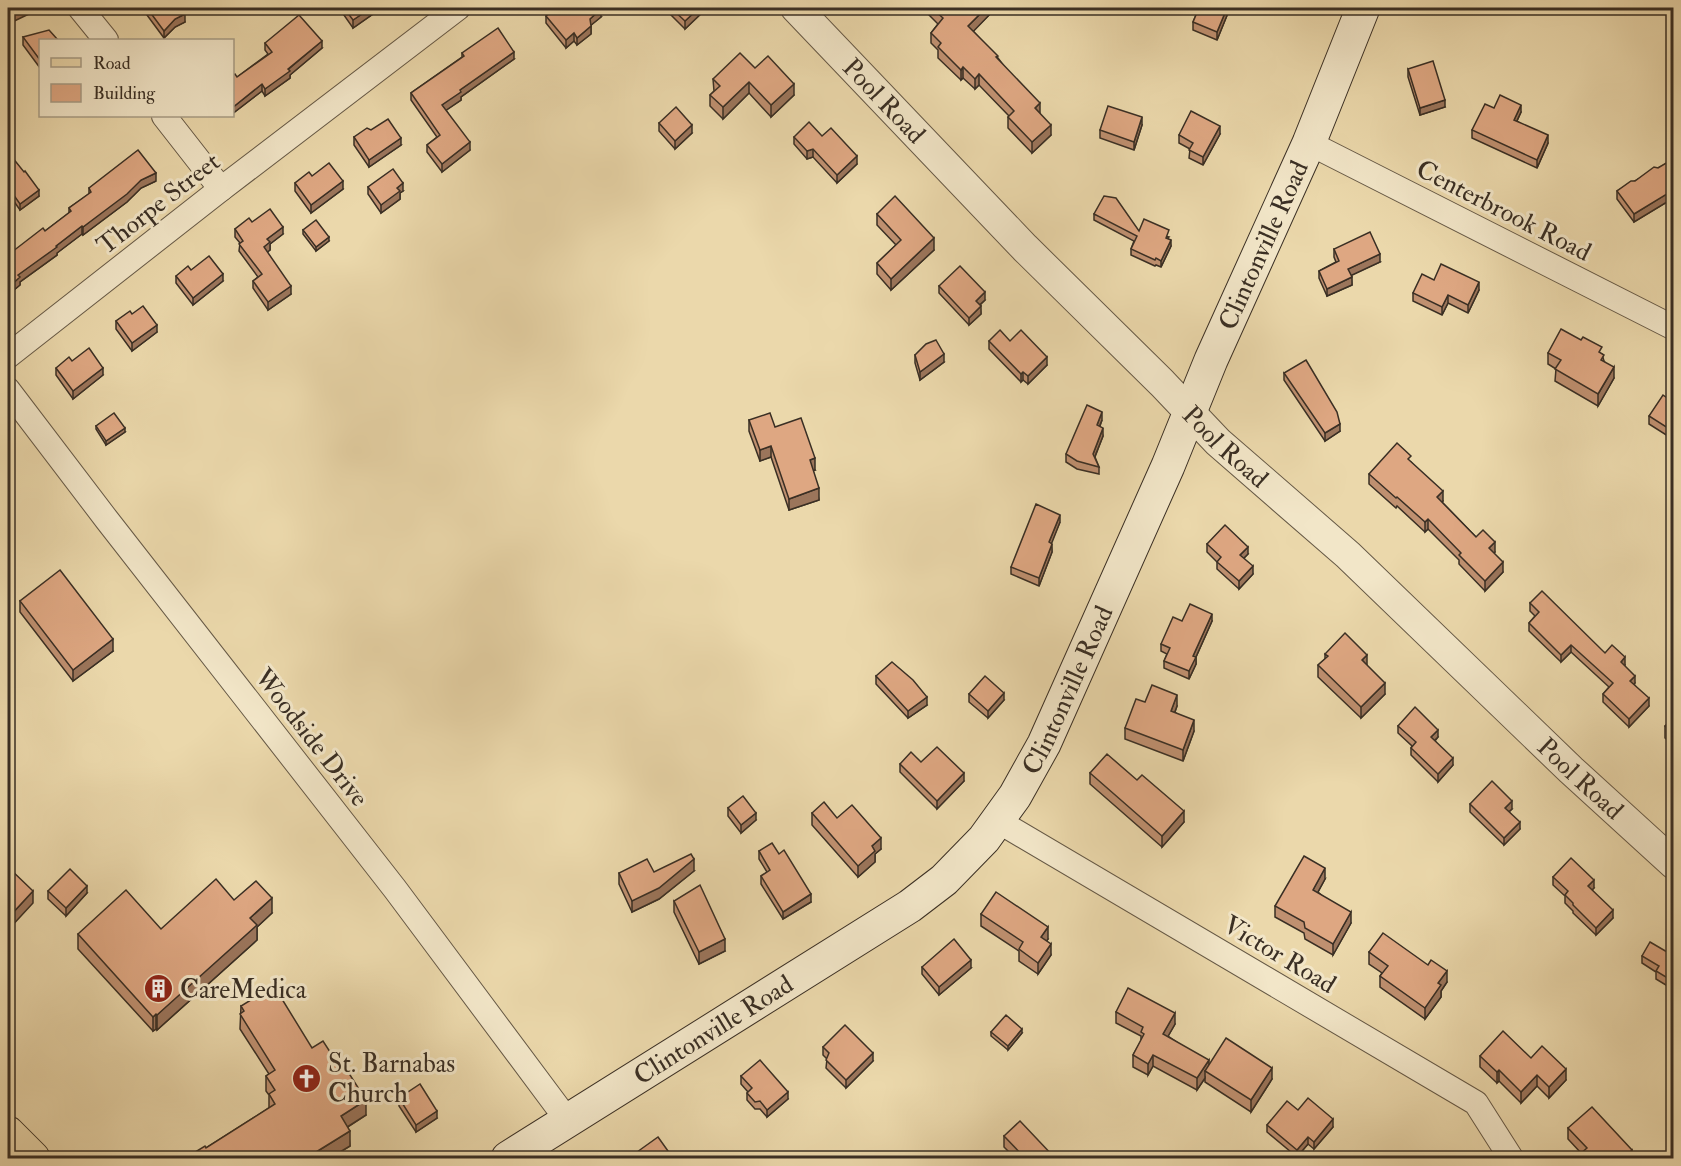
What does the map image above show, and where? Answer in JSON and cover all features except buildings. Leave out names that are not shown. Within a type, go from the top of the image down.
[{"type":"main road","name":"Clintonville Road","points":[[508,1158],[910,906],[960,866],[998,821],[1044,744],[1159,487],[1216,349],[1309,143],[1363,8]]},
{"type":"main road","points":[[8,1133],[33,1158]]},
{"type":"street","points":[[80,8],[105,39]]},
{"type":"street","name":"Thorpe Street","points":[[8,356],[221,189],[458,8]]},
{"type":"street","name":"Pool Road","points":[[796,8],[1025,248],[1218,442],[1348,555],[1571,770],[1674,864]]},
{"type":"street","points":[[165,117],[221,189]]},
{"type":"street","name":"Centerbrook Road","points":[[1309,143],[1674,328]]},
{"type":"street","name":"Woodside Drive","points":[[8,390],[395,889],[568,1121]]},
{"type":"street","name":"Victor Road","points":[[998,821],[1476,1103],[1511,1158]]},
{"type":"place","name":"CareMedica","points":[[159,989]]},
{"type":"place","name":"St. Barnabas Church","points":[[307,1078]]}]
